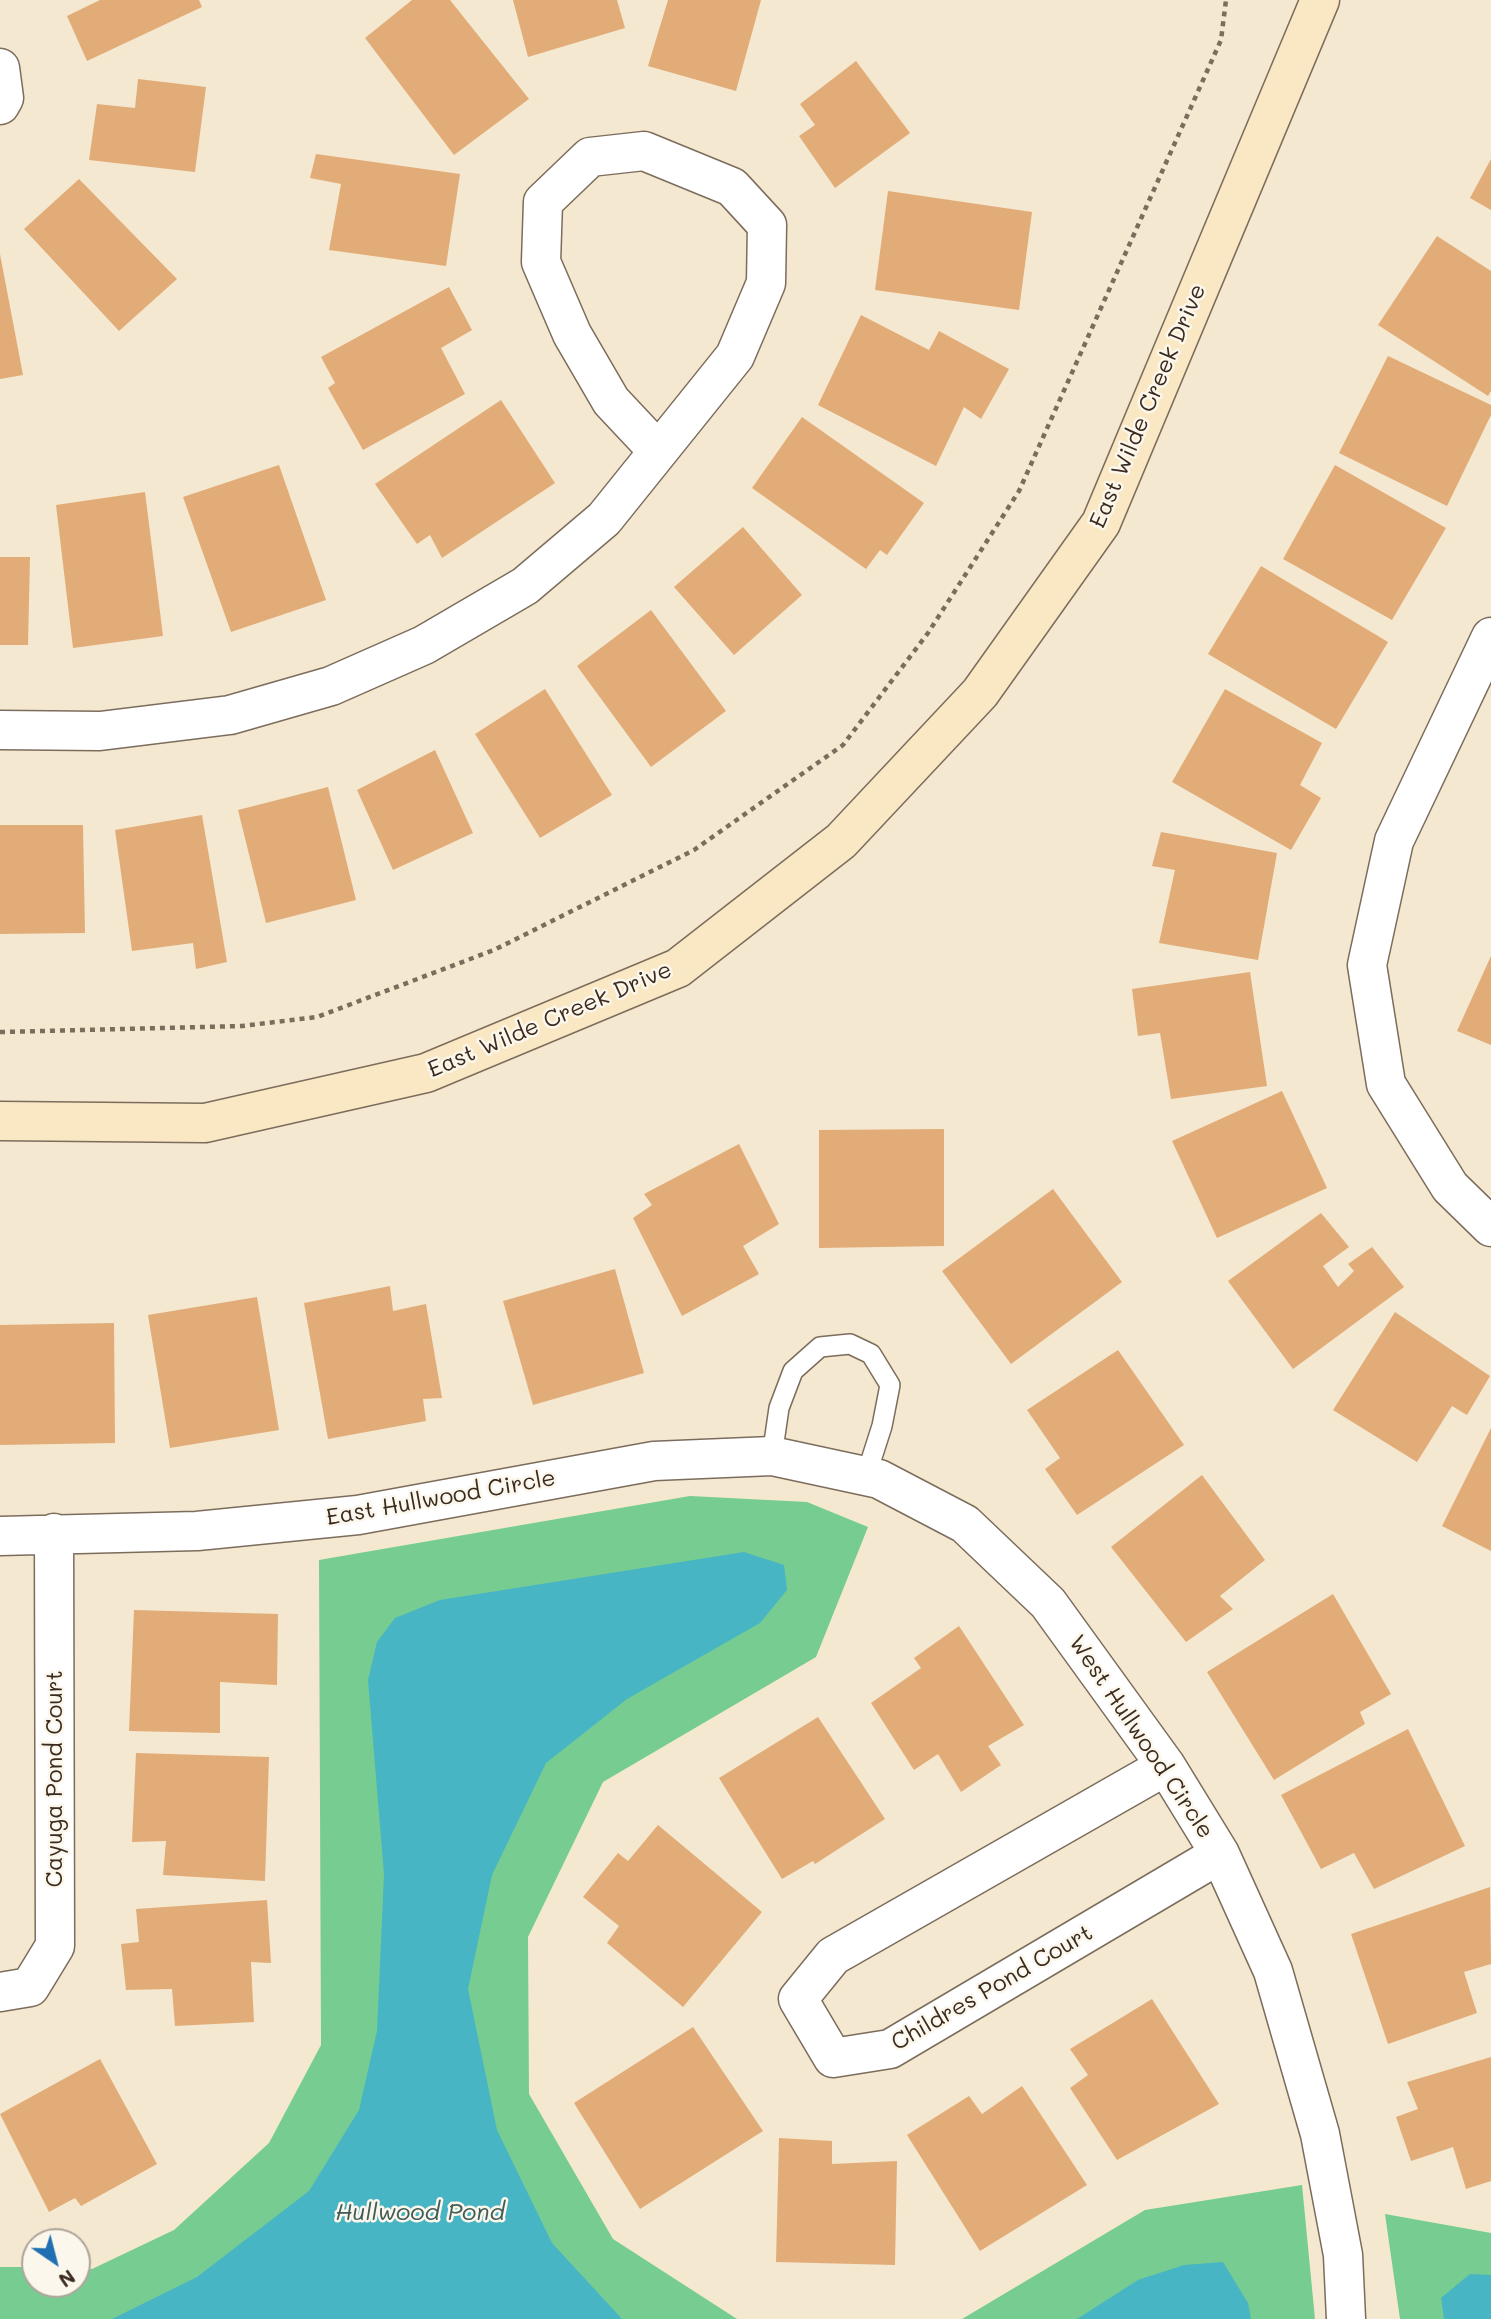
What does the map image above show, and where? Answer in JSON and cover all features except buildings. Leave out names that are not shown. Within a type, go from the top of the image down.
[{"type":"street","name":"East Wilde Creek Drive","points":[[0,1121],[205,1122],[426,1073],[678,968],[841,841],[980,693],[1101,523],[1320,0]]},
{"type":"street","points":[[0,68],[4,98],[0,105]]},
{"type":"street","points":[[0,730],[100,731],[230,715],[331,686],[424,645],[525,586],[604,519],[735,356],[766,283],[766,225],[732,187],[644,151],[590,158],[543,202],[541,262],[572,334],[611,401],[657,450]]},
{"type":"street","points":[[1491,637],[1394,841],[1367,965],[1386,1084],[1450,1187],[1491,1227]]},
{"type":"street","name":"East Hullwood Circle","points":[[0,1536],[197,1531],[359,1515],[654,1461],[772,1456],[873,1477]]},
{"type":"street","name":"West Hullwood Circle","points":[[873,1477],[965,1524],[1048,1603],[1166,1766],[1220,1854],[1273,1971],[1320,2134],[1343,2255],[1346,2319]]},
{"type":"street","name":"Cayuga Pond Court","points":[[0,1992],[30,1987],[55,1946],[54,1533]]},
{"type":"street","name":"Childres Pond Court","points":[[1166,1766],[833,1956],[798,1999],[833,2058],[890,2049],[1220,1854]]},
{"type":"lane","points":[[772,1456],[779,1408],[793,1371],[820,1347],[850,1344],[871,1354],[890,1385],[873,1477]]},
{"type":"path","points":[[0,1032],[243,1026],[317,1017],[494,950],[694,850],[843,745],[928,633],[1019,491],[1221,40],[1226,0]]},
{"type":"green space","points":[[690,1496],[807,1502],[868,1527],[816,1657],[603,1782],[528,1937],[529,2094],[613,2239],[737,2319],[0,2319],[0,2267],[21,2267],[21,2298],[91,2298],[91,2269],[174,2230],[269,2143],[321,2045],[319,1560]]},
{"type":"green space","points":[[1302,2185],[1315,2319],[962,2319],[1145,2210]]},
{"type":"green space","points":[[1385,2214],[1491,2233],[1491,2319],[1400,2319]]},
{"type":"water","name":"Hullwood Pond","points":[[744,1552],[784,1565],[787,1590],[760,1623],[627,1699],[546,1763],[492,1875],[468,1989],[497,2130],[552,2243],[622,2319],[112,2319],[197,2277],[309,2191],[359,2110],[377,2031],[384,1874],[368,1680],[377,1642],[395,1618],[440,1600]]},
{"type":"water","points":[[1223,2262],[1248,2303],[1251,2319],[1077,2319],[1138,2280],[1184,2265]]},
{"type":"water","points":[[1470,2274],[1491,2275],[1491,2319],[1444,2319],[1441,2298]]}]
